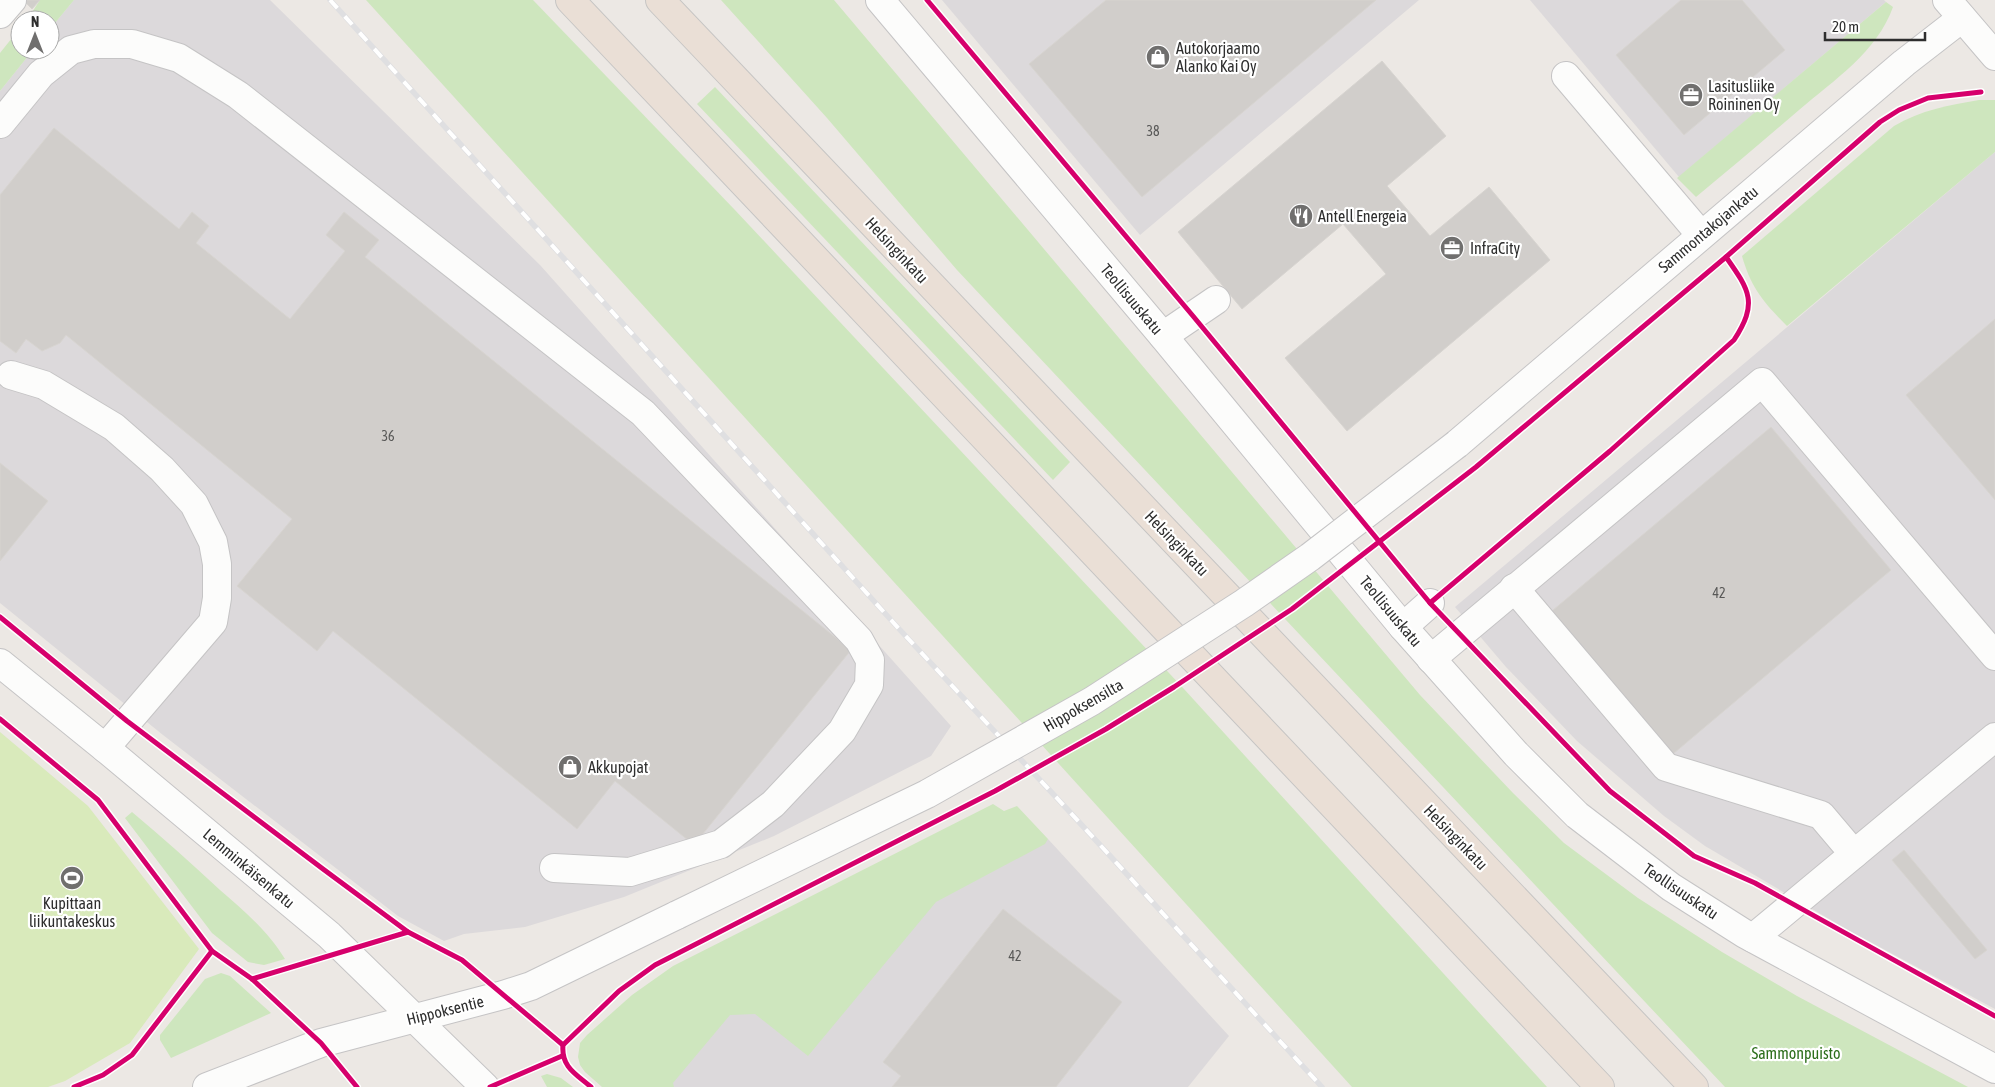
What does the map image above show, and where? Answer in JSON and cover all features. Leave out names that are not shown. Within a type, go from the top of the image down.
[{"type":"highway","points":[[570,0],[1600,1087]]},
{"type":"highway","name":"Helsinginkatu","points":[[660,0],[1694,1087]]},
{"type":"street","points":[[0,14],[12,0]]},
{"type":"street","name":"Teollisuuskatu","points":[[880,0],[1164,336],[1403,627],[1516,754],[1577,815],[1671,887],[1753,938],[1995,1069]]},
{"type":"street","points":[[1955,9],[1995,56]]},
{"type":"street","name":"Sammontakojankatu","points":[[1457,444],[1904,63],[1955,9]]},
{"type":"street","points":[[0,124],[41,74],[71,50],[94,44],[132,44],[179,58],[238,95],[643,413],[859,640],[870,660],[869,685],[842,731],[773,804],[721,844],[630,872],[554,868]]},
{"type":"street","points":[[1566,76],[1701,235]]},
{"type":"street","points":[[1164,336],[1216,300]]},
{"type":"street","points":[[11,375],[44,385],[114,427],[162,469],[194,504],[213,542],[217,564],[217,598],[213,622],[105,748]]},
{"type":"street","points":[[1431,658],[1762,382],[1995,656]]},
{"type":"street","name":"Hippoksensilta","points":[[676,915],[927,794],[1092,701],[1244,604],[1310,557],[1457,444]]},
{"type":"street","points":[[1514,588],[1666,767],[1821,815],[1854,854]]},
{"type":"street","points":[[1403,627],[1430,604]]},
{"type":"street","name":"Lemminkäisenkatu","points":[[0,663],[329,935],[485,1087]]},
{"type":"street","points":[[1753,938],[1995,737]]},
{"type":"street","name":"Hippoksentie","points":[[211,1086],[321,1043],[531,986],[676,915]]},
{"type":"shaded area","points":[[74,0],[270,0],[540,265],[951,726],[931,756],[774,836],[624,897],[525,927],[464,934],[444,941],[398,916],[163,735],[0,603],[0,91],[25,60],[60,60],[60,17]]},
{"type":"shaded area","points":[[942,0],[1419,0],[1140,235]]},
{"type":"shaded area","points":[[1530,0],[1884,0],[1886,2],[1679,177]]},
{"type":"shaded area","points":[[1995,152],[1995,1009],[1848,930],[1705,846],[1664,816],[1577,741],[1506,667],[1455,607]]},
{"type":"shaded area","points":[[1048,839],[1229,1036],[1188,1087],[661,1087],[734,996]]},
{"type":"green space","points":[[40,0],[74,0],[60,17],[60,10],[34,10]]},
{"type":"green space","points":[[366,0],[533,0],[734,209],[1184,689],[1547,1087],[1352,1087]]},
{"type":"green space","name":"Sammonpuisto","points":[[721,0],[834,0],[1420,695],[1513,793],[1564,843],[1638,898],[1722,952],[1797,996],[1968,1087],[1725,1087],[957,270],[827,118]]},
{"type":"green space","points":[[1886,2],[1893,7],[1886,23],[1865,51],[1840,76],[1696,197],[1677,178]]},
{"type":"green space","points":[[10,40],[10,60],[25,60],[0,91],[0,53]]},
{"type":"green space","points":[[715,87],[1070,462],[1053,480],[697,104]]},
{"type":"green space","points":[[1979,100],[1995,100],[1995,152],[1787,326],[1759,294],[1742,256],[1894,126],[1925,112]]},
{"type":"green space","name":"Kupittaan liikuntakeskus","points":[[0,732],[88,806],[199,949],[130,1043],[65,1081],[48,1087],[0,1087]]},
{"type":"green space","points":[[993,804],[1004,811],[1017,806],[1048,839],[1045,844],[936,902],[808,1056],[755,1014],[730,1015],[673,1083],[674,1087],[602,1087],[580,1065],[578,1057],[580,1043],[587,1035],[632,995],[673,966]]},
{"type":"green space","points":[[132,812],[247,914],[271,939],[285,959],[264,965],[248,962],[212,933],[125,818]]},
{"type":"green space","points":[[221,973],[230,976],[271,1013],[171,1058],[160,1040],[160,1035],[205,979]]},
{"type":"green space","points":[[547,1074],[561,1078],[573,1087],[547,1087],[541,1076]]},
{"type":"building","points":[[23,0],[40,0],[32,9]]},
{"type":"building","points":[[1106,0],[1376,0],[1142,197],[1029,64]]},
{"type":"building","name":"Lasitusliike Roininen Oy","points":[[1681,0],[1742,0],[1785,50],[1684,135],[1616,55]]},
{"type":"building","name":"InfraCity","points":[[1382,61],[1446,136],[1387,186],[1430,236],[1489,187],[1550,260],[1347,431],[1285,358],[1386,274],[1343,224],[1242,309],[1178,232]]},
{"type":"building","points":[[54,128],[179,229],[192,212],[209,226],[196,243],[290,319],[345,251],[326,235],[344,212],[379,240],[365,257],[851,650],[694,845],[615,781],[577,829],[333,631],[317,651],[237,586],[292,519],[66,335],[60,343],[42,351],[26,339],[16,353],[0,341],[0,195]]},
{"type":"building","points":[[1995,319],[1995,500],[1906,395]]},
{"type":"building","points":[[1771,427],[1891,570],[1667,759],[1546,616]]},
{"type":"building","points":[[0,463],[48,501],[0,561]]},
{"type":"building","points":[[1904,850],[1987,950],[1975,959],[1892,860]]},
{"type":"building","points":[[1003,909],[1122,1002],[1056,1087],[892,1087],[901,1076],[883,1062]]},
{"type":"railway","points":[[330,0],[901,631],[1322,1087]]},
{"type":"cycle path","points":[[927,0],[1193,316],[1430,603],[1610,791],[1694,856],[1755,883],[1995,1016]]},
{"type":"cycle path","points":[[591,1087],[567,1065],[564,1059],[563,1045],[619,991],[655,965],[995,791],[1106,729],[1174,687],[1292,609],[1476,467],[1726,257],[1880,122],[1899,110],[1928,98],[1981,92]]},
{"type":"cycle path","points":[[1430,603],[1610,451],[1734,340],[1746,316],[1748,297],[1741,279],[1726,257]]},
{"type":"cycle path","points":[[0,617],[127,721],[323,869],[408,932],[462,960],[563,1045]]},
{"type":"cycle path","points":[[0,719],[98,800],[212,951],[252,979],[321,1043],[357,1087]]},
{"type":"cycle path","points":[[252,979],[408,932]]},
{"type":"cycle path","points":[[74,1087],[103,1075],[132,1055],[212,951]]},
{"type":"cycle path","points":[[490,1087],[562,1056]]},
{"type":"place","name":"Autokorjaamo Alanko Kai Oy","points":[[1158,57]]},
{"type":"place","name":"Lasitusliike Roininen Oy","points":[[1691,95]]},
{"type":"place","name":"Antell Energeia","points":[[1301,216]]},
{"type":"place","name":"InfraCity","points":[[1452,248]]},
{"type":"place","name":"Akkupojat","points":[[570,767]]},
{"type":"place","name":"Kupittaan liikuntakeskus","points":[[72,878]]}]
